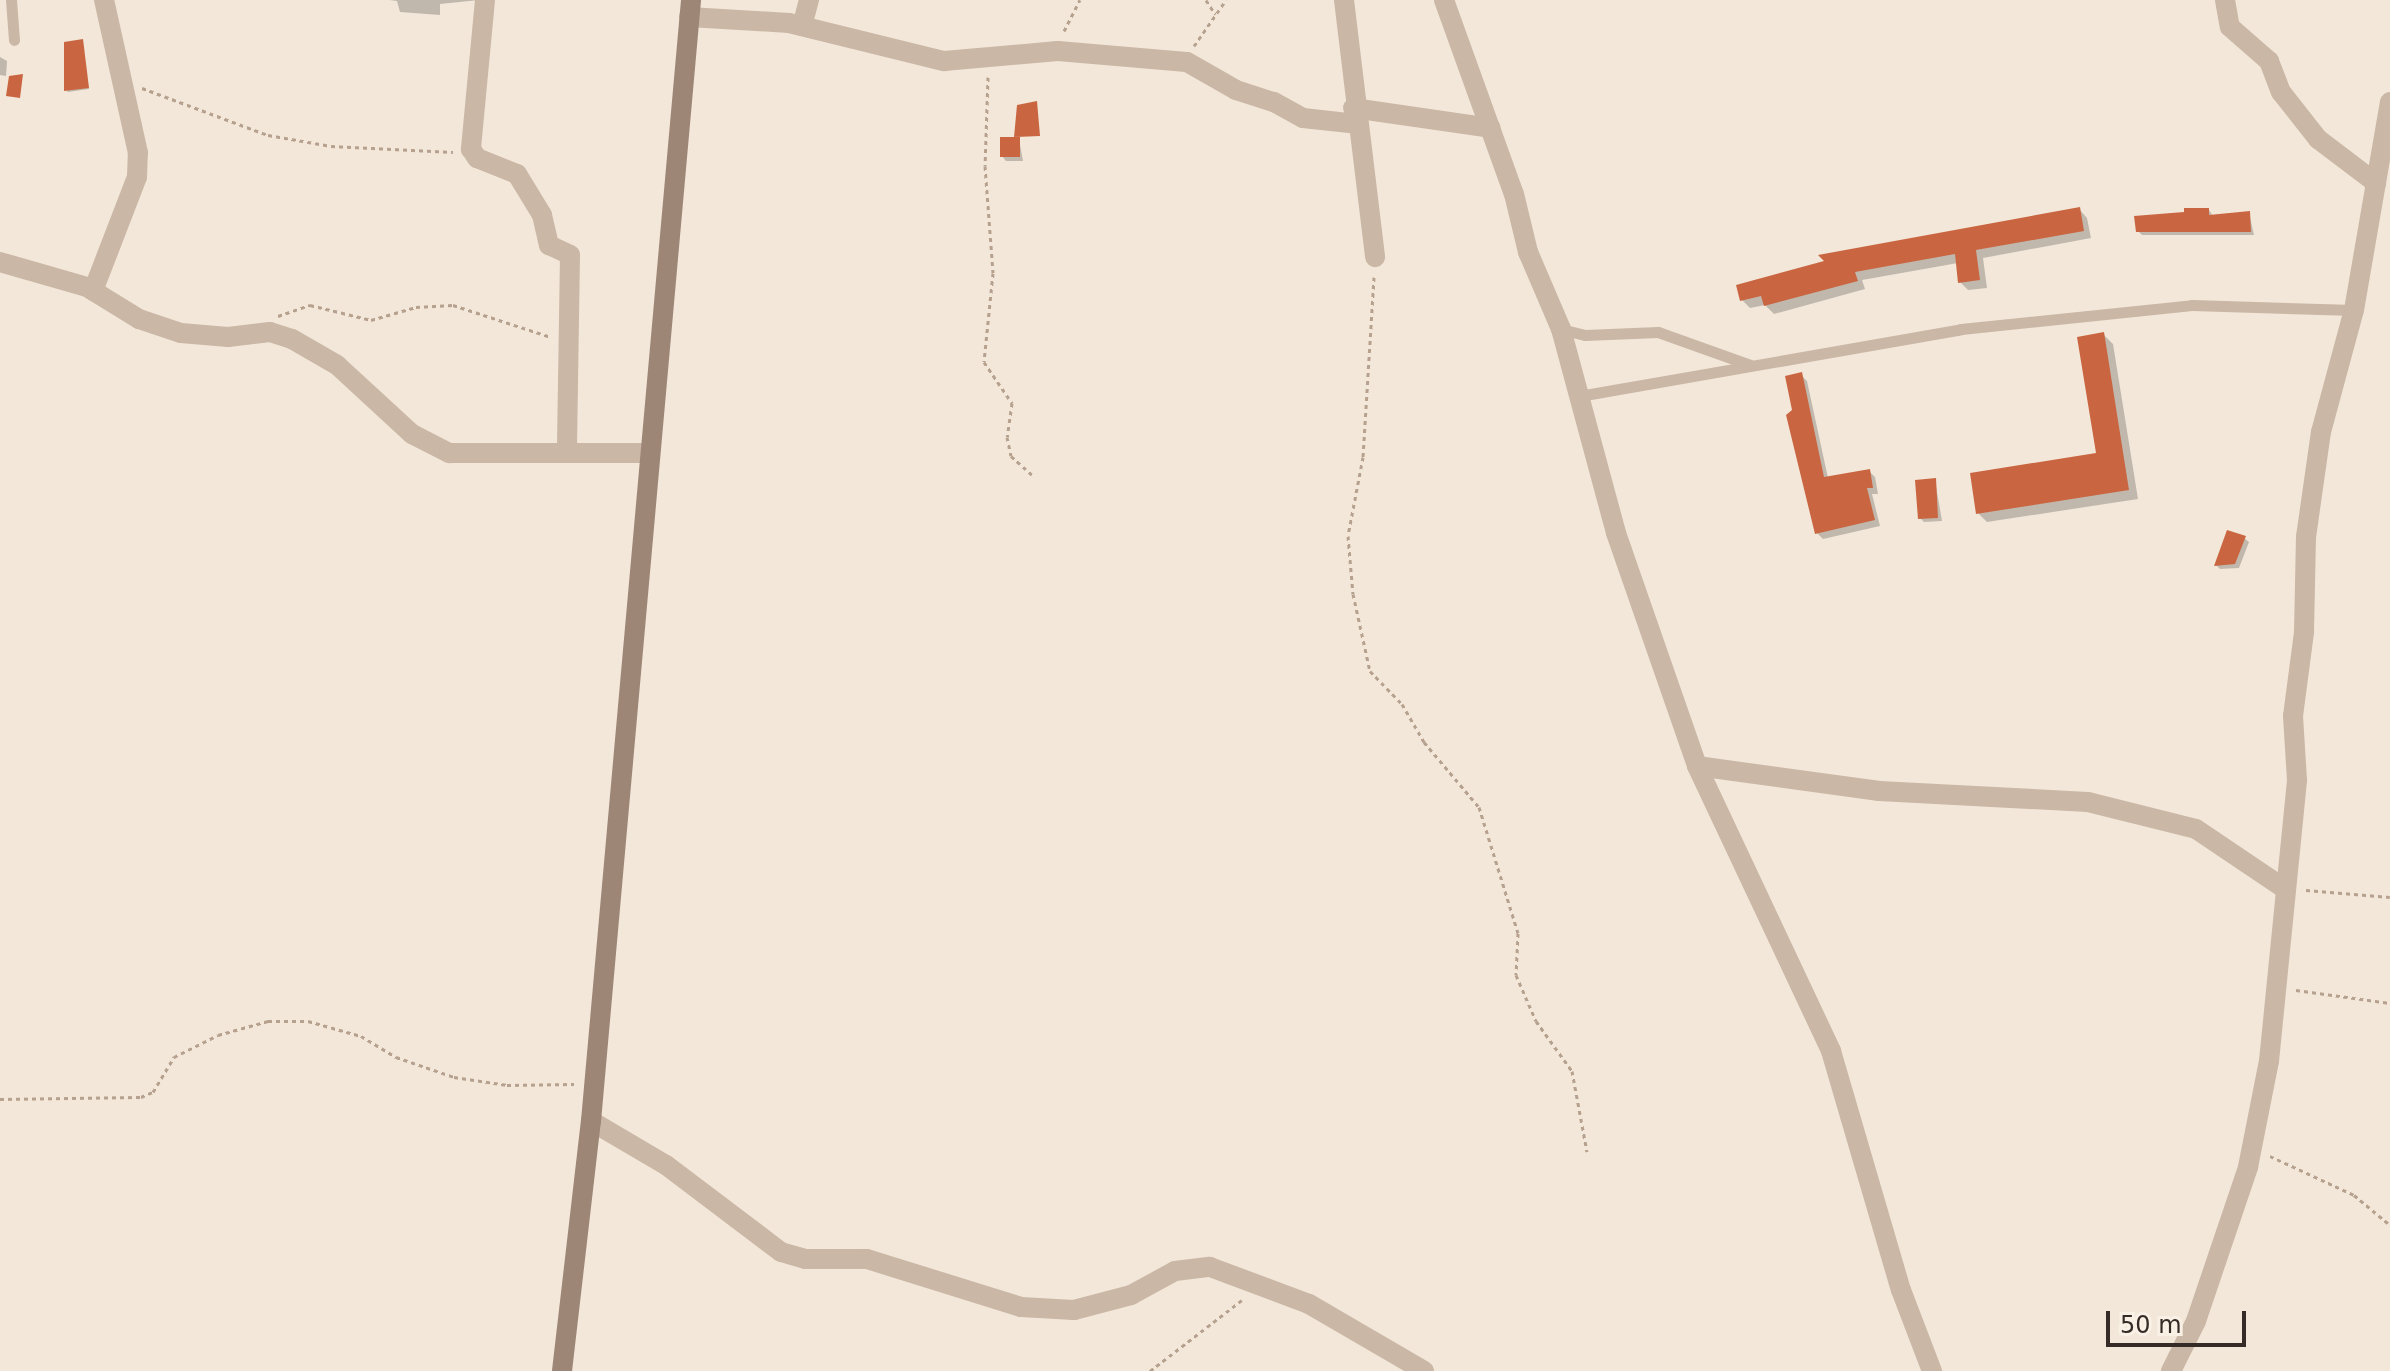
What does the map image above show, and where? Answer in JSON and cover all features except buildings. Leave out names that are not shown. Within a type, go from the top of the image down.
[{"type":"main road","points":[[562,1371],[591,1121],[647,453],[690,8]]},
{"type":"street","points":[[93,291],[137,177],[136,126],[121,79],[104,0]]},
{"type":"street","points":[[485,0],[473,153],[517,174],[542,215],[549,245],[570,255],[566,341],[567,453]]},
{"type":"street","points":[[802,26],[809,0]]},
{"type":"street","points":[[1344,0],[1355,116],[1375,257]]},
{"type":"street","points":[[1444,0],[1491,128],[1528,252],[1561,329],[1616,533],[1697,766],[1831,1051],[1901,1290],[1932,1371]]},
{"type":"street","points":[[2225,0],[2230,27],[2269,61],[2281,92],[2318,139],[2376,183]]},
{"type":"street","points":[[690,8],[802,26],[919,56],[988,57],[1052,51],[1187,62],[1236,90],[1274,102],[1303,118],[1355,116],[1461,122],[1491,128]]},
{"type":"street","points":[[1461,122],[1480,100]]},
{"type":"street","points":[[2171,1371],[2196,1321],[2252,1147],[2269,1061],[2297,780],[2293,716],[2304,632],[2306,537],[2321,432],[2354,310],[2390,102]]},
{"type":"street","points":[[0,262],[93,291],[139,319],[181,333],[280,334],[320,354],[412,434],[449,453],[647,453]]},
{"type":"street","points":[[1697,766],[1879,791],[2088,802],[2196,829],[2285,889]]},
{"type":"street","points":[[591,1121],[694,1184],[763,1243],[805,1259],[892,1265],[1021,1307],[1101,1306],[1195,1265],[1309,1304],[1424,1371]]},
{"type":"lane","points":[[11,0],[14,40]]},
{"type":"lane","points":[[1579,396],[1961,329],[2192,305],[2354,310]]},
{"type":"lane","points":[[1561,329],[1585,335],[1658,332],[1751,366]]},
{"type":"path","points":[[1052,51],[1080,0]]},
{"type":"path","points":[[1206,0],[1215,14]]},
{"type":"path","points":[[1187,62],[1226,0]]},
{"type":"path","points":[[988,57],[985,166],[993,273],[984,362],[1012,403],[1007,426],[1011,456],[1032,475]]},
{"type":"path","points":[[121,79],[268,135],[331,146],[473,153]]},
{"type":"path","points":[[1375,257],[1363,457],[1348,536],[1353,594],[1368,660],[1375,680],[1402,704],[1424,742],[1479,807],[1518,933],[1516,975],[1536,1021],[1572,1071],[1587,1152]]},
{"type":"path","points":[[260,333],[299,306],[371,320],[431,304],[480,312],[566,341]]},
{"type":"path","points":[[2285,889],[2390,897]]},
{"type":"path","points":[[2276,987],[2390,1003]]},
{"type":"path","points":[[0,1099],[141,1097],[153,1092],[174,1057],[218,1035],[268,1021],[308,1021],[361,1036],[396,1057],[454,1077],[507,1085],[593,1084]]},
{"type":"path","points":[[2252,1147],[2354,1195],[2390,1225]]},
{"type":"path","points":[[1150,1371],[1259,1288]]}]
